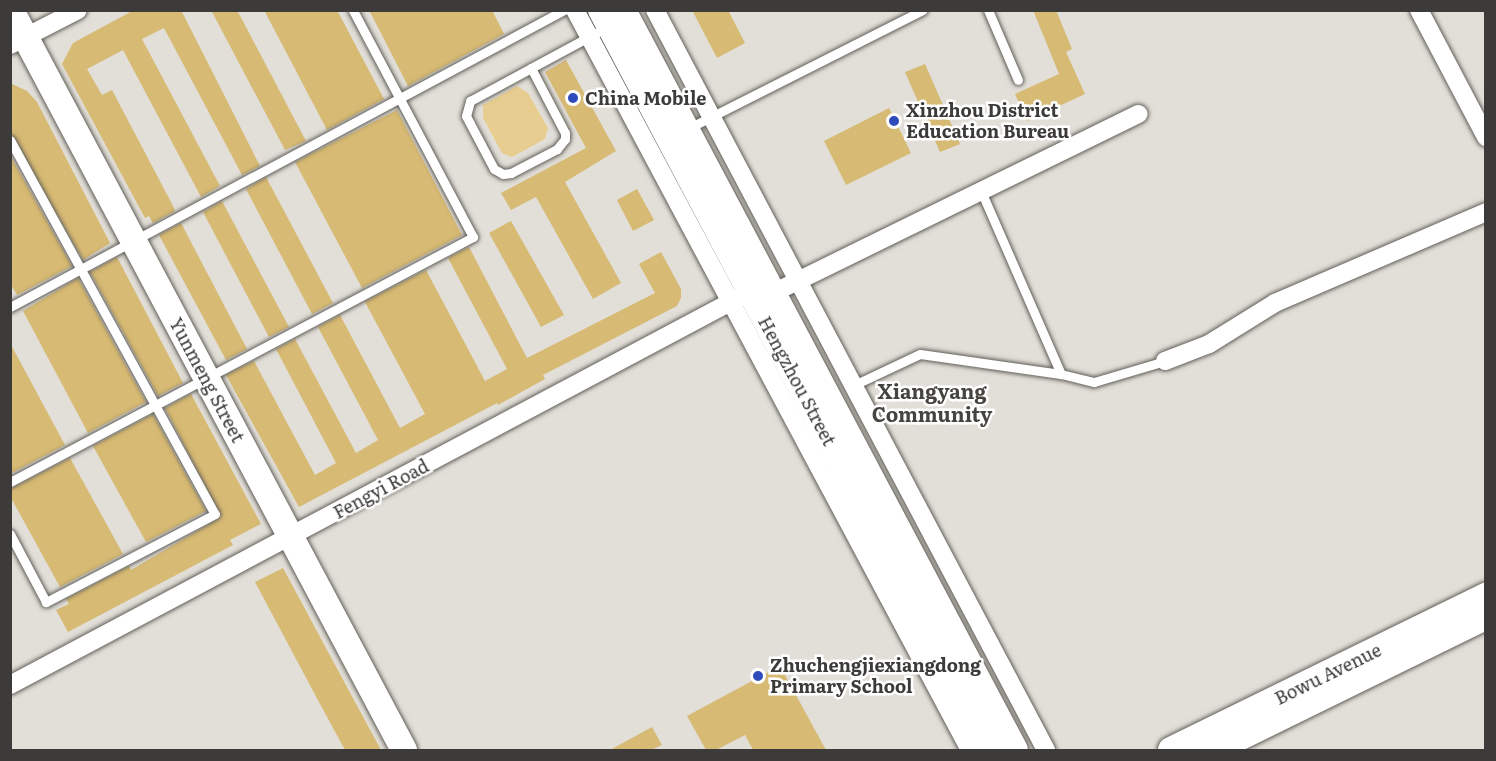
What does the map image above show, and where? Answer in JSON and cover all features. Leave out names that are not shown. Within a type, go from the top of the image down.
[{"type":"main road","name":"Yunmeng Street","points":[[12,11],[18,42],[134,242],[404,750]]},
{"type":"main road","name":"Hengzhou Street","points":[[606,21],[686,129],[751,296],[1015,750]]},
{"type":"main road","name":"Hengzhou Street","points":[[606,21],[993,750]]},
{"type":"main road","name":"Bowu Avenue","points":[[1171,750],[1485,596]]},
{"type":"main road","name":"Bowu Avenue","points":[[1214,750],[1485,617]]},
{"type":"street","points":[[18,42],[78,10]]},
{"type":"street","points":[[575,10],[606,21]]},
{"type":"street","points":[[655,10],[1046,750]]},
{"type":"street","points":[[1419,10],[1485,137]]},
{"type":"street","name":"Fengyi Road","points":[[10,685],[751,296],[799,280],[1140,114]]},
{"type":"street","points":[[1165,361],[1209,344],[1275,303],[1485,212]]},
{"type":"street","points":[[751,296],[970,750]]},
{"type":"lane","points":[[10,482],[473,237],[353,10]]},
{"type":"lane","points":[[10,307],[564,10]]},
{"type":"lane","points":[[686,129],[923,10]]},
{"type":"lane","points":[[988,10],[1018,80]]},
{"type":"lane","points":[[531,68],[566,133],[565,139],[557,149],[511,173],[503,174],[494,169],[466,110],[470,101],[531,68],[606,21]]},
{"type":"lane","points":[[10,140],[83,268],[215,514],[46,602],[10,534]]},
{"type":"lane","points":[[981,191],[1061,374]]},
{"type":"lane","points":[[854,385],[920,354],[1061,374],[1094,382],[1165,361]]},
{"type":"shaded area","points":[[517,86],[528,93],[548,128],[545,139],[512,157],[502,153],[483,118],[483,105]]},
{"type":"building","points":[[134,10],[181,10],[260,166],[242,175],[164,28],[142,39],[220,186],[201,197],[123,50],[87,69],[102,95],[112,90],[175,211],[153,223],[149,216],[145,218],[62,64],[73,43]]},
{"type":"building","points":[[211,10],[237,10],[306,141],[285,150]]},
{"type":"building","points":[[264,10],[337,10],[384,99],[327,130]]},
{"type":"building","points":[[369,10],[492,10],[504,34],[408,86]]},
{"type":"building","points":[[692,10],[728,10],[745,43],[717,58]]},
{"type":"building","points":[[1033,10],[1056,10],[1072,49],[1066,52],[1085,94],[1027,121],[1015,94],[1059,74]]},
{"type":"building","points":[[566,60],[616,151],[565,182],[621,283],[593,299],[536,197],[511,210],[501,193],[586,148],[545,72]]},
{"type":"building","points":[[925,64],[960,144],[940,152],[905,72]]},
{"type":"building","points":[[10,83],[27,91],[37,102],[110,243],[83,260],[10,133]]},
{"type":"building","points":[[889,108],[911,153],[846,185],[824,141]]},
{"type":"building","points":[[397,110],[462,235],[362,288],[295,162]]},
{"type":"building","points":[[10,155],[72,266],[17,295],[10,283]]},
{"type":"building","points":[[266,177],[333,303],[312,314],[246,189]]},
{"type":"building","points":[[637,189],[654,220],[633,231],[617,200]]},
{"type":"building","points":[[222,201],[289,327],[269,337],[203,212]]},
{"type":"building","points":[[511,221],[564,315],[541,327],[489,233]]},
{"type":"building","points":[[181,223],[247,349],[226,360],[159,235]]},
{"type":"building","points":[[469,247],[527,358],[655,293],[639,264],[661,252],[681,289],[681,298],[677,306],[543,375],[545,379],[498,405],[497,403],[299,507],[226,375],[254,361],[315,475],[336,463],[276,349],[295,339],[356,453],[378,440],[318,327],[340,315],[400,428],[425,414],[365,302],[368,300],[426,270],[485,381],[507,369],[448,258]]},
{"type":"building","points":[[117,257],[183,383],[158,396],[90,272]]},
{"type":"building","points":[[78,278],[146,402],[88,433],[23,311]]},
{"type":"building","points":[[10,343],[65,445],[10,474]]},
{"type":"building","points":[[191,394],[261,524],[230,540],[233,545],[68,632],[56,610],[69,604],[66,599],[129,566],[131,570],[221,517],[165,408]]},
{"type":"building","points":[[153,414],[206,511],[146,542],[93,446]]},
{"type":"building","points":[[70,458],[123,554],[60,587],[10,496],[10,489]]},
{"type":"building","points":[[283,568],[381,750],[345,750],[320,704],[255,582]]},
{"type":"building","points":[[780,666],[826,750],[753,750],[745,735],[716,750],[706,750],[687,716]]},
{"type":"building","points":[[652,727],[662,745],[651,750],[610,750]]},
{"type":"place","name":"China Mobile","points":[[573,98]]},
{"type":"place","name":"Xinzhou District Education Bureau","points":[[894,121]]},
{"type":"place","name":"Zhuchengjiexiangdong Primary School","points":[[758,676]]},
{"type":"district","name":"Xiangyang Community","points":[[932,402]]}]
